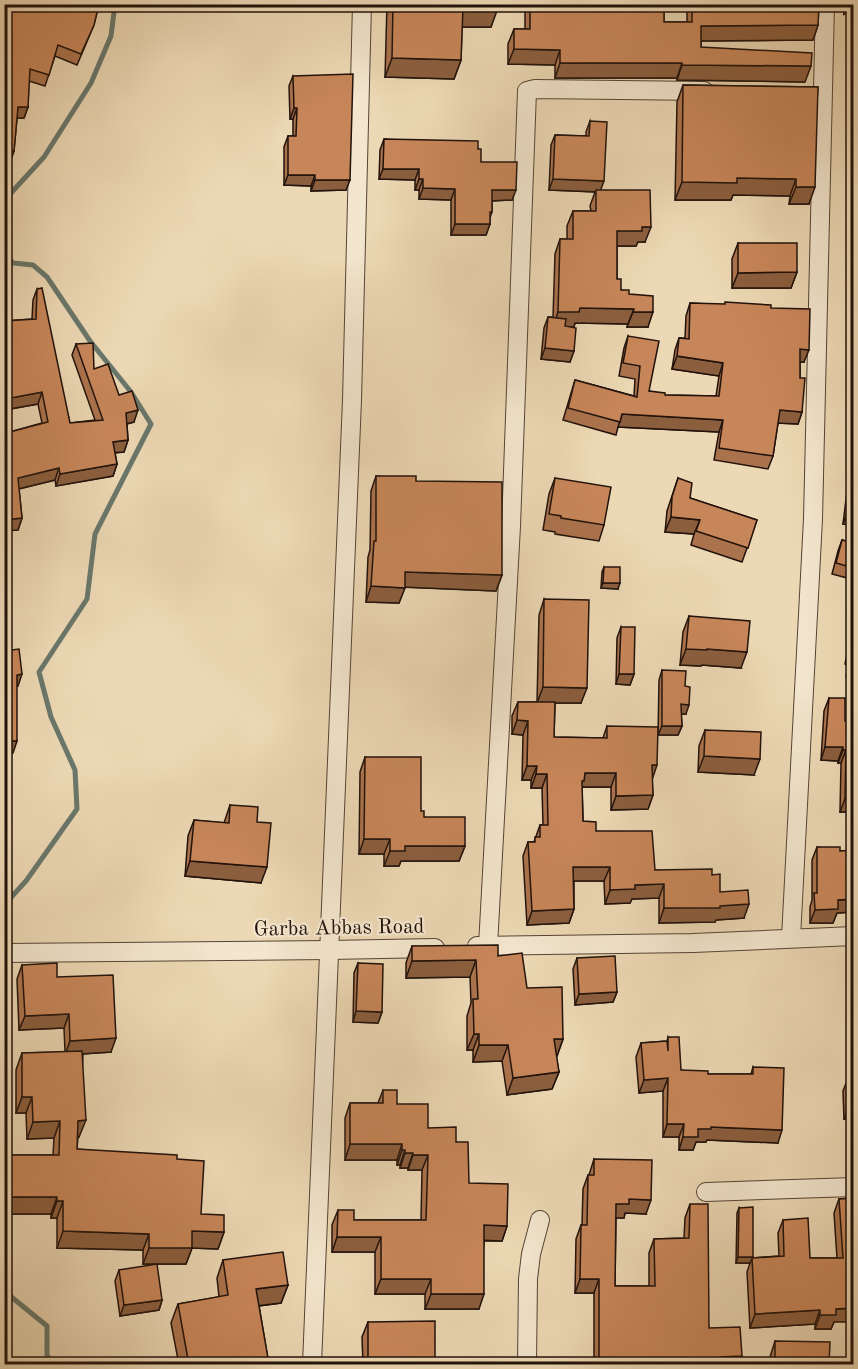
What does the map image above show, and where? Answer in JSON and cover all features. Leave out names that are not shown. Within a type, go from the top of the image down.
[{"type":"street","points":[[312,1365],[352,400],[362,4]]},
{"type":"street","points":[[791,938],[813,519],[816,93],[825,4]]},
{"type":"street","points":[[489,946],[511,526],[527,91],[535,89],[726,92]]},
{"type":"street","name":"Garba Abbas Road","points":[[5,952],[329,950],[693,943],[854,936]]},
{"type":"street","points":[[706,1192],[854,1187]]},
{"type":"street","points":[[527,1365],[528,1279],[531,1254],[540,1220]]},
{"type":"building","points":[[5,4],[99,4],[94,25],[81,54],[58,45],[49,75],[30,69],[28,107],[18,107],[14,151],[4,150],[4,66],[7,53],[4,52]]},
{"type":"building","points":[[393,4],[498,4],[498,8],[463,8],[461,60],[392,58]]},
{"type":"building","points":[[530,4],[664,4],[664,22],[692,22],[692,4],[819,4],[818,25],[701,26],[701,47],[812,53],[811,66],[560,63],[560,50],[514,49],[514,29],[530,29]]},
{"type":"building","points":[[353,74],[350,180],[315,180],[315,175],[288,175],[288,136],[296,136],[297,108],[294,108],[293,76]]},
{"type":"building","points":[[683,85],[818,87],[815,187],[796,187],[796,179],[737,178],[737,183],[682,182]]},
{"type":"building","points":[[590,121],[607,122],[604,181],[553,179],[555,135],[589,136]]},
{"type":"building","points":[[384,139],[478,141],[478,149],[481,149],[481,162],[517,162],[516,190],[492,190],[490,224],[455,224],[455,189],[423,188],[423,179],[419,179],[419,169],[383,169]]},
{"type":"building","points":[[596,190],[650,190],[651,227],[642,227],[642,231],[617,231],[617,279],[621,279],[621,290],[629,290],[629,294],[653,296],[653,312],[633,312],[634,309],[580,308],[579,312],[558,312],[560,239],[573,239],[573,211],[596,211]]},
{"type":"building","points":[[738,243],[797,243],[797,272],[738,273]]},
{"type":"building","points":[[42,288],[70,423],[103,420],[76,344],[93,343],[94,369],[108,364],[119,395],[132,391],[138,410],[126,413],[128,440],[113,442],[117,464],[60,474],[59,468],[18,478],[22,518],[4,520],[4,321],[36,319],[37,289]],"holes":[[[42,392],[48,422],[6,433],[5,399]]]},
{"type":"building","points":[[725,302],[771,305],[771,308],[810,309],[809,350],[800,349],[800,378],[805,378],[802,412],[780,410],[773,456],[719,448],[723,420],[622,414],[620,422],[568,408],[575,380],[637,397],[640,366],[623,363],[628,336],[659,341],[649,391],[665,393],[665,395],[719,396],[723,363],[677,356],[679,338],[689,339],[690,303],[725,304]]},
{"type":"building","points":[[548,317],[566,319],[565,326],[576,328],[574,351],[545,348]]},
{"type":"building","points":[[854,469],[854,510],[849,509]]},
{"type":"building","points":[[376,476],[416,476],[416,481],[502,482],[502,575],[405,572],[405,588],[371,586],[374,541],[376,541]]},
{"type":"building","points":[[555,478],[611,487],[604,525],[549,514]]},
{"type":"building","points":[[678,478],[692,483],[690,498],[757,520],[748,548],[696,531],[700,520],[671,517],[672,497]]},
{"type":"building","points":[[4,539],[7,562],[4,562]]},
{"type":"building","points":[[842,540],[854,543],[854,568],[836,563]]},
{"type":"building","points":[[604,567],[620,567],[620,583],[603,583]]},
{"type":"building","points":[[544,599],[589,600],[587,688],[543,687]]},
{"type":"building","points":[[689,616],[750,621],[747,652],[686,649]]},
{"type":"building","points":[[621,627],[635,627],[634,674],[619,674]]},
{"type":"building","points":[[854,631],[854,663],[851,662],[853,650],[850,650]]},
{"type":"building","points":[[19,649],[22,674],[17,675],[17,741],[4,741],[4,651]]},
{"type":"building","points":[[662,670],[686,671],[685,686],[690,687],[689,705],[681,704],[682,726],[662,726]]},
{"type":"building","points":[[829,698],[845,698],[845,721],[854,721],[854,799],[845,799],[846,750],[843,750],[843,747],[825,747]]},
{"type":"building","points":[[518,702],[555,702],[554,737],[607,738],[607,726],[658,727],[657,765],[652,765],[653,795],[616,796],[616,773],[585,773],[584,781],[582,781],[583,821],[596,822],[596,831],[652,831],[655,870],[712,869],[712,875],[720,874],[720,892],[748,890],[749,904],[720,906],[720,908],[664,908],[664,884],[635,885],[635,889],[610,890],[610,867],[573,867],[574,909],[532,911],[528,842],[535,842],[535,837],[540,837],[540,825],[548,825],[547,774],[536,774],[537,766],[527,766],[528,721],[517,720]]},
{"type":"building","points":[[705,730],[761,732],[760,759],[704,756]]},
{"type":"building","points":[[365,757],[421,757],[421,811],[424,811],[424,817],[465,817],[465,846],[405,846],[405,851],[390,851],[390,839],[364,839]]},
{"type":"building","points":[[230,805],[258,807],[257,822],[271,823],[267,867],[190,861],[194,820],[229,823]]},
{"type":"building","points":[[817,847],[840,847],[840,851],[854,850],[854,899],[838,900],[838,909],[815,910]]},
{"type":"building","points":[[498,945],[498,956],[522,953],[527,988],[562,987],[563,1039],[554,1039],[559,1072],[513,1078],[508,1045],[479,1045],[479,1034],[474,1034],[473,999],[478,999],[476,960],[412,961],[412,946]]},
{"type":"building","points":[[615,956],[617,992],[579,994],[577,958]]},
{"type":"building","points":[[57,963],[57,977],[113,975],[116,1038],[70,1041],[69,1014],[25,1016],[22,965]]},
{"type":"building","points":[[358,963],[383,964],[382,1012],[356,1011]]},
{"type":"building","points":[[668,1037],[679,1037],[681,1070],[708,1071],[708,1074],[753,1074],[753,1067],[784,1068],[782,1130],[711,1127],[711,1129],[698,1129],[698,1137],[683,1137],[684,1124],[667,1124],[668,1078],[644,1080],[641,1043],[667,1041],[668,1051]]},
{"type":"building","points":[[82,1051],[86,1120],[78,1121],[77,1149],[177,1155],[177,1159],[204,1161],[201,1214],[224,1215],[224,1232],[192,1231],[192,1248],[149,1248],[149,1234],[63,1231],[63,1201],[57,1201],[57,1197],[4,1197],[4,1155],[59,1155],[60,1121],[33,1122],[32,1097],[22,1097],[22,1053]]},
{"type":"building","points":[[849,1076],[854,1076],[854,1117],[853,1104],[850,1104]]},
{"type":"building","points":[[383,1090],[397,1090],[397,1104],[428,1104],[428,1128],[456,1127],[456,1142],[468,1142],[469,1183],[508,1184],[507,1226],[484,1225],[484,1294],[431,1294],[431,1279],[381,1279],[381,1237],[337,1237],[338,1210],[354,1210],[354,1220],[426,1220],[428,1155],[405,1153],[405,1150],[402,1150],[402,1144],[350,1144],[350,1103],[383,1103]]},
{"type":"building","points":[[594,1159],[652,1160],[651,1200],[629,1199],[629,1204],[616,1204],[615,1286],[655,1286],[654,1239],[689,1238],[690,1204],[708,1204],[709,1328],[740,1327],[742,1356],[720,1357],[721,1365],[595,1365],[599,1364],[599,1279],[580,1279],[581,1225],[587,1225],[588,1175],[594,1175]]},
{"type":"building","points":[[854,1198],[854,1308],[836,1309],[836,1315],[820,1315],[820,1310],[755,1314],[752,1258],[784,1256],[783,1220],[808,1218],[810,1258],[843,1258],[839,1199]]},
{"type":"building","points":[[753,1207],[753,1257],[738,1257],[739,1208]]},
{"type":"building","points":[[283,1252],[288,1285],[256,1289],[269,1364],[189,1365],[178,1304],[228,1295],[223,1260]]},
{"type":"building","points":[[157,1264],[162,1300],[124,1305],[119,1270]]},
{"type":"building","points":[[435,1321],[435,1360],[401,1359],[401,1365],[368,1365],[368,1322]]},
{"type":"building","points":[[775,1341],[830,1342],[829,1365],[775,1365]]},
{"type":"waterway","points":[[4,209],[10,194],[44,157],[91,83],[111,36],[115,4]]},
{"type":"waterway","points":[[4,253],[13,263],[33,265],[47,277],[90,341],[131,392],[151,424],[95,534],[87,599],[39,672],[51,717],[75,770],[77,809],[26,881],[4,905]]},
{"type":"waterway","points":[[4,1291],[47,1326],[47,1355],[52,1364]]}]
